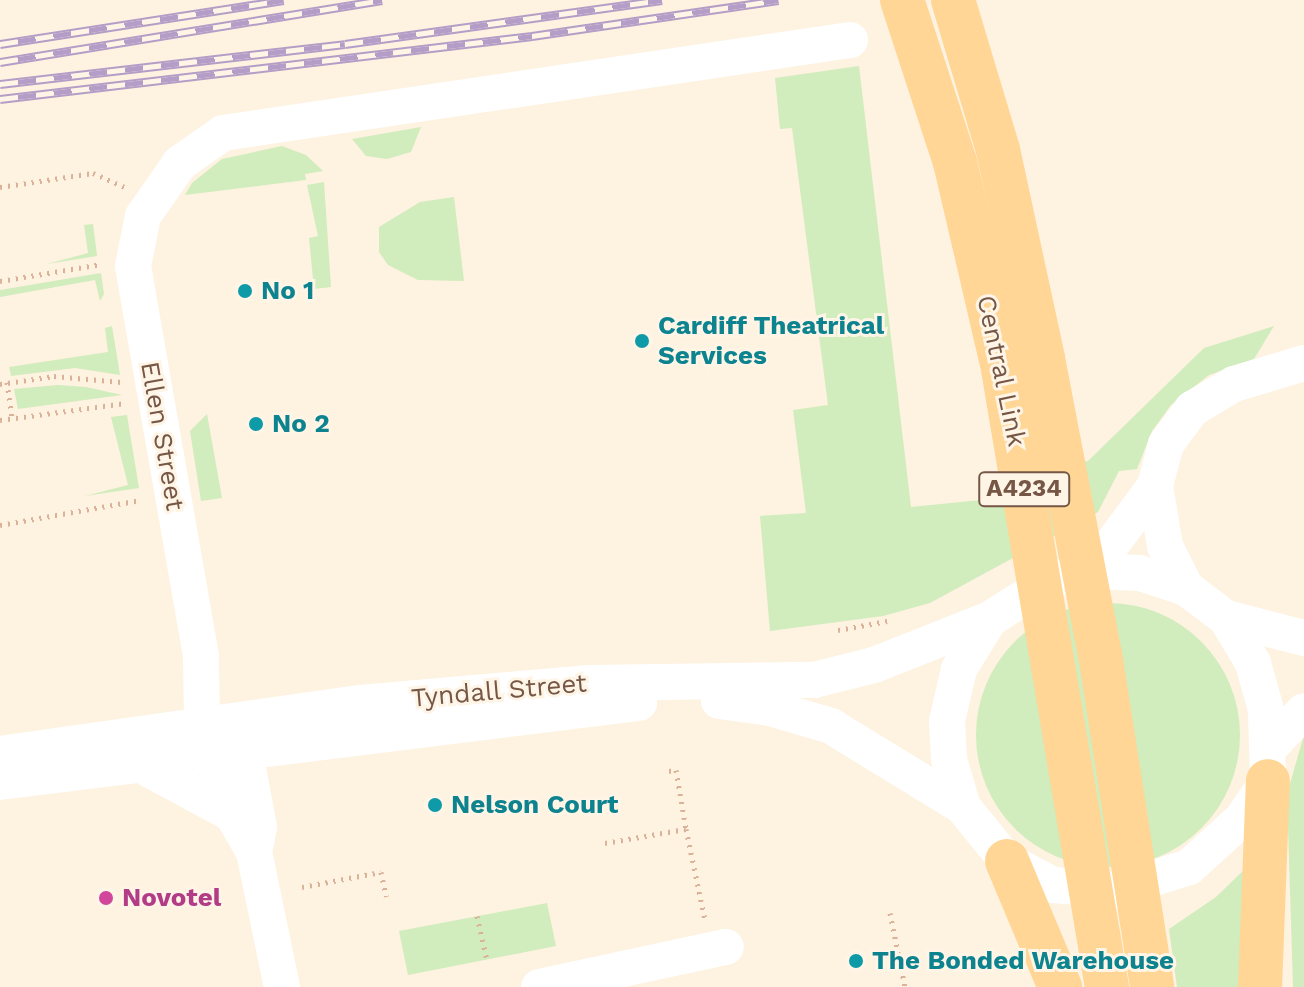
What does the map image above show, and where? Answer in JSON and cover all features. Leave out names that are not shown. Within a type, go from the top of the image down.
[{"type":"main road","name":"Central Link","points":[[902,0],[955,162],[1003,369],[1107,987]]},
{"type":"main road","name":"Central Link","points":[[953,0],[998,150],[1043,359],[1100,654],[1152,987]]},
{"type":"main road","points":[[1260,987],[1268,765]]},
{"type":"main road","points":[[1007,861],[1060,987]]},
{"type":"street","points":[[149,208],[180,163],[223,133],[850,40]]},
{"type":"street","name":"Ellen Street","points":[[149,208],[134,259],[154,394],[201,656],[217,674],[222,737]]},
{"type":"street","points":[[1092,571],[1155,486],[1166,444],[1192,409],[1234,384],[1304,363]]},
{"type":"street","points":[[1155,486],[1165,546],[1186,588],[1226,618],[1244,644],[1263,691],[1268,765]]},
{"type":"street","name":"Tyndall Street","points":[[0,782],[139,764],[222,737],[588,683],[814,680],[874,665],[990,619],[1053,579],[1092,571],[1140,573],[1186,588]]},
{"type":"street","points":[[1226,618],[1304,638]]},
{"type":"street","points":[[990,619],[959,669],[947,721],[949,759],[963,807],[1007,861],[1053,885],[1116,890],[1156,881],[1215,848],[1304,711]]},
{"type":"street","name":"Tyndall Street","points":[[0,754],[712,700],[770,708],[831,726],[963,807]]},
{"type":"street","points":[[222,737],[232,814],[254,852],[282,987]]},
{"type":"street","points":[[222,737],[259,827],[254,852]]},
{"type":"street","points":[[139,764],[232,814]]},
{"type":"street","points":[[539,987],[718,949]]},
{"type":"path","points":[[0,187],[93,173],[149,208]]},
{"type":"path","points":[[0,281],[134,259]]},
{"type":"path","points":[[12,418],[4,383],[86,377],[154,394]]},
{"type":"path","points":[[0,420],[154,394]]},
{"type":"path","points":[[0,525],[173,495]]},
{"type":"path","points":[[838,630],[900,619]]},
{"type":"path","points":[[669,771],[676,770],[686,829],[718,949]]},
{"type":"path","points":[[605,843],[686,829]]},
{"type":"path","points":[[302,887],[381,872],[386,896]]},
{"type":"path","points":[[890,913],[905,987]]},
{"type":"path","points":[[477,916],[487,960]]},
{"type":"green space","points":[[859,66],[911,507],[1001,498],[998,476],[1088,461],[1204,348],[1274,326],[1254,359],[1209,375],[1171,405],[1152,431],[1137,469],[1119,471],[1098,512],[930,603],[883,616],[770,631],[760,516],[806,513],[793,410],[828,405],[792,128],[780,129],[775,78]]},
{"type":"green space","points":[[421,127],[411,152],[387,159],[366,156],[352,139]]},
{"type":"green space","points":[[282,146],[306,155],[323,171],[305,174],[306,180],[185,195],[192,183],[222,159]]},
{"type":"green space","points":[[324,182],[331,287],[314,289],[309,238],[318,236],[307,185]]},
{"type":"green space","points":[[454,197],[464,281],[418,280],[388,265],[379,252],[379,227],[420,202]]},
{"type":"green space","points":[[93,224],[97,256],[47,264],[88,253],[84,225]]},
{"type":"green space","points":[[101,273],[104,294],[100,301],[95,280],[0,297],[0,290]]},
{"type":"green space","points":[[112,326],[120,375],[75,368],[11,376],[9,367],[108,352],[105,328]]},
{"type":"green space","points":[[58,385],[122,395],[18,409],[14,389]]},
{"type":"green space","points":[[207,414],[222,498],[201,501],[190,431]]},
{"type":"green space","points":[[127,415],[139,488],[85,496],[128,485],[111,417]]},
{"type":"green space","points":[[1095,603],[1121,603],[1146,608],[1170,618],[1192,633],[1210,651],[1225,673],[1235,697],[1240,735],[1238,761],[1225,797],[1210,819],[1192,837],[1170,852],[1146,862],[1121,867],[1095,867],[1070,862],[1046,852],[1024,837],[1006,819],[991,797],[981,773],[976,748],[976,722],[981,697],[991,673],[1006,651],[1024,633],[1046,618],[1070,608]]},
{"type":"green space","points":[[1304,735],[1304,987],[1293,987],[1287,794]]},
{"type":"green space","points":[[1248,866],[1249,987],[1177,987],[1169,929],[1216,897]]},
{"type":"green space","points":[[547,903],[556,946],[408,975],[399,931]]},
{"type":"railway","points":[[0,44],[284,0]]},
{"type":"railway","points":[[0,62],[382,0]]},
{"type":"railway","points":[[0,84],[345,44],[662,0]]},
{"type":"railway","points":[[0,99],[532,36],[778,0]]},
{"type":"place","name":"No 1","points":[[245,291]]},
{"type":"place","name":"Cardiff Theatrical Services","points":[[642,341]]},
{"type":"place","name":"No 2","points":[[256,424]]},
{"type":"place","name":"Nelson Court","points":[[435,805]]},
{"type":"place","name":"Novotel","points":[[106,898]]},
{"type":"place","name":"The Bonded Warehouse","points":[[856,961]]}]
